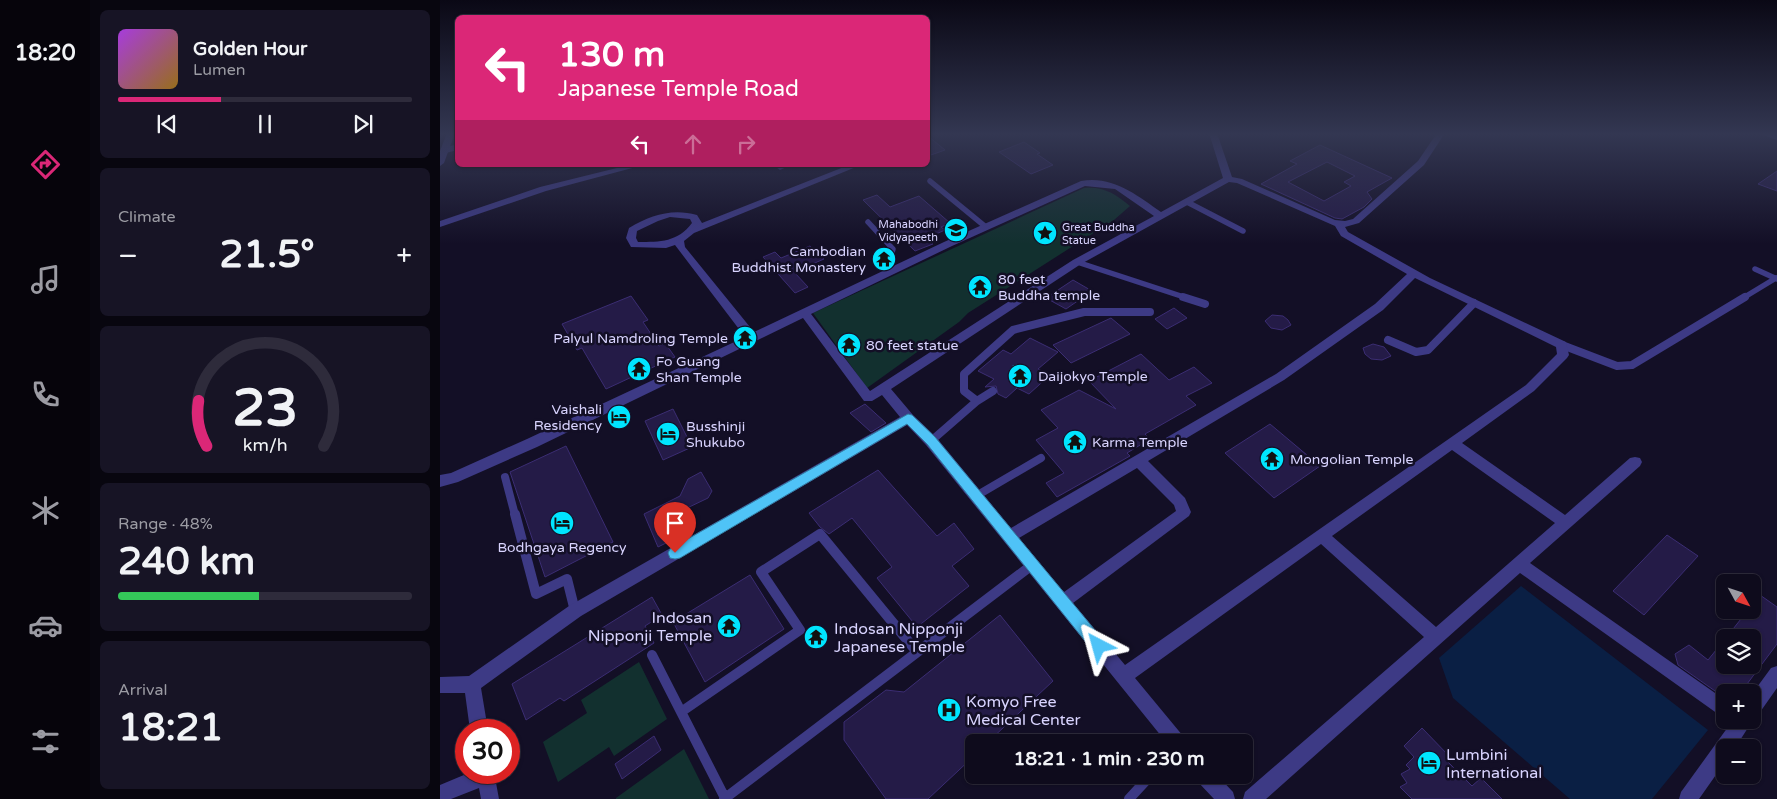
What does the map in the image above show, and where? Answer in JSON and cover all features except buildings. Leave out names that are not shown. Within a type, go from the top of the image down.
[{"type":"street","points":[[440,224],[543,189],[615,170]]},
{"type":"street","points":[[691,231],[843,170]]},
{"type":"street","points":[[1226,170],[1228,179]]},
{"type":"street","points":[[805,313],[868,398],[1078,262],[1228,179],[1239,181],[1319,218],[1338,223],[1356,221],[1413,170]]},
{"type":"street","points":[[440,481],[453,478],[532,443],[886,273],[1084,183],[1098,183],[1118,187],[1160,215]]},
{"type":"street","points":[[685,213],[694,217],[697,224],[691,231],[679,240],[666,245],[635,246],[631,238],[632,230],[648,220],[685,213]]},
{"type":"street","points":[[1123,676],[1530,388],[1563,355],[1562,345],[1414,273],[1344,234],[1338,223]]},
{"type":"street","points":[[679,240],[680,247],[752,338]]},
{"type":"street","points":[[1010,536],[1280,377],[1379,307],[1414,273]]},
{"type":"street","points":[[884,388],[1010,536],[1170,734]]},
{"type":"street","points":[[440,684],[472,684],[576,611],[908,418]]},
{"type":"street","points":[[1452,443],[1566,523]]},
{"type":"street","points":[[1062,602],[1184,512],[1180,502],[1138,460]]},
{"type":"street","points":[[1252,799],[1635,462]]},
{"type":"street","points":[[1321,535],[1436,637]]},
{"type":"street","points":[[1519,564],[1716,704]]},
{"type":"street","points":[[1761,696],[1777,674]]},
{"type":"street","points":[[472,684],[477,719]]},
{"type":"street","points":[[1688,799],[1737,729]]},
{"type":"street","points":[[440,794],[462,784]]},
{"type":"street","points":[[487,784],[490,799]]},
{"type":"street","points":[[1213,784],[1226,799]]},
{"type":"lane","points":[[930,181],[986,227]]},
{"type":"lane","points":[[1188,202],[1243,231]]},
{"type":"lane","points":[[868,222],[893,249],[886,273]]},
{"type":"lane","points":[[1078,262],[1205,304]]},
{"type":"lane","points":[[1756,269],[1777,278]]},
{"type":"lane","points":[[1562,345],[1616,366],[1632,365],[1777,278]]},
{"type":"lane","points":[[1388,340],[1416,352],[1428,350],[1474,303]]},
{"type":"lane","points":[[977,401],[964,391],[964,374],[1013,330],[1084,312],[1150,312]]},
{"type":"lane","points":[[931,441],[977,401],[994,391]]},
{"type":"lane","points":[[976,496],[1041,458]]},
{"type":"lane","points":[[505,477],[536,594],[567,579],[576,611]]},
{"type":"lane","points":[[681,712],[800,630],[761,572],[820,534],[917,652]]},
{"type":"lane","points":[[652,655],[725,799],[1032,565]]},
{"type":"lane","points":[[1129,799],[1143,784]]},
{"type":"green space","points":[[1084,188],[1097,188],[1109,192],[1130,206],[1114,220],[968,313],[959,322],[867,388],[813,313]]},
{"type":"green space","points":[[639,662],[667,719],[614,756],[609,747],[558,782],[543,742],[587,713],[581,700]]},
{"type":"green space","points":[[684,749],[709,799],[616,799],[616,798]]},
{"type":"water","points":[[1521,586],[1708,730],[1652,799],[1570,799],[1453,698],[1439,658]]},
{"type":"place","name":"Mahabodhi Vidyapeeth","points":[[956,230]]},
{"type":"place","name":"Great Buddha Statue","points":[[1045,233]]},
{"type":"place","name":"Cambodian Buddhist Monastery","points":[[884,259]]},
{"type":"place","name":"80 feet Buddha temple","points":[[980,287]]},
{"type":"place","name":"Palyul Namdroling Temple","points":[[745,338]]},
{"type":"place","name":"80 feet statue","points":[[849,345]]},
{"type":"place","name":"Fo Guang Shan Temple","points":[[639,369]]},
{"type":"place","name":"Daijokyo Temple","points":[[1020,376]]},
{"type":"place","name":"Vaishali Residency","points":[[619,417]]},
{"type":"place","name":"Busshinji Shukubo","points":[[668,434]]},
{"type":"place","name":"Karma Temple","points":[[1075,442]]},
{"type":"place","name":"Mongolian Temple","points":[[1272,459]]},
{"type":"place","name":"Bodhgaya Regency","points":[[562,523]]},
{"type":"place","name":"Indosan Nipponji Temple","points":[[729,626]]},
{"type":"place","name":"Indosan Nipponji Japanese Temple","points":[[816,637]]},
{"type":"place","name":"Komyo Free Medical Center","points":[[949,710]]},
{"type":"place","name":"Lumbini International","points":[[1429,763]]},
{"type":"route","points":[[675,553],[908,418],[931,441],[1099,646]]}]
